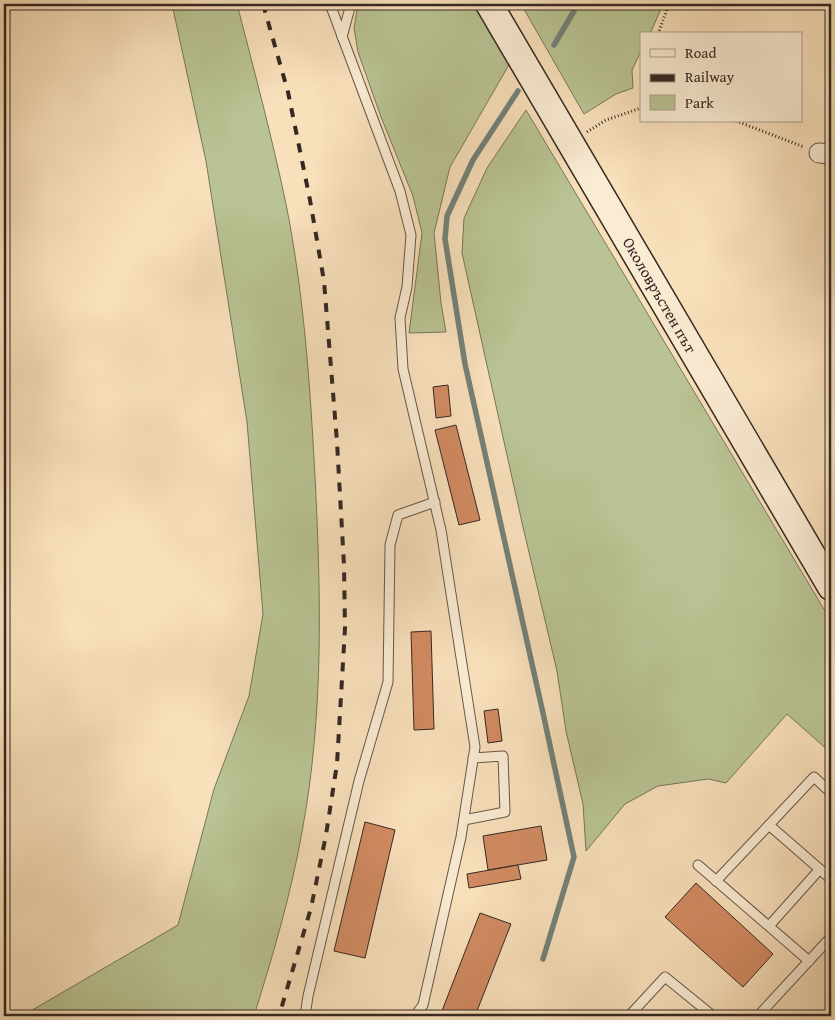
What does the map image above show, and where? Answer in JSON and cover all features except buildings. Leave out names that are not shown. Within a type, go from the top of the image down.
[{"type":"main road","name":"Околовръстен път","points":[[489,4],[831,586]]},
{"type":"lane","points":[[330,4],[400,190],[411,235],[407,287],[400,318],[403,369],[441,530],[475,747],[464,820],[423,1005],[415,1016]]},
{"type":"lane","points":[[342,39],[350,4]]},
{"type":"lane","points":[[305,1016],[308,996],[359,781],[388,682],[390,545],[398,515],[435,502]]},
{"type":"lane","points":[[464,820],[505,812],[503,756],[473,758]]},
{"type":"lane","points":[[716,881],[814,777],[831,793]]},
{"type":"lane","points":[[769,825],[831,879]]},
{"type":"lane","points":[[698,865],[808,961]]},
{"type":"lane","points":[[769,926],[819,870]]},
{"type":"lane","points":[[758,1016],[831,936]]},
{"type":"lane","points":[[629,1016],[665,977],[713,1016]]},
{"type":"path","points":[[659,32],[669,4]]},
{"type":"path","points":[[570,141],[606,120],[640,108]]},
{"type":"path","points":[[739,122],[825,153]]},
{"type":"green space","points":[[172,4],[237,4],[275,154],[292,238],[302,306],[308,374],[319,565],[317,699],[309,788],[298,855],[287,901],[254,1016],[22,1016],[178,925],[214,789],[249,696],[263,614],[247,422],[206,161]]},
{"type":"green space","points":[[358,4],[475,4],[510,63],[450,167],[434,233],[446,332],[409,333],[422,233],[413,196],[381,117],[358,52],[354,28]]},
{"type":"green space","points":[[521,4],[663,4],[651,32],[640,32],[640,53],[632,70],[633,88],[616,94],[584,114]]},
{"type":"green space","points":[[526,110],[831,621],[831,753],[787,714],[726,783],[708,779],[658,786],[625,804],[586,851],[583,804],[566,731],[557,671],[462,253],[464,218],[487,168]]},
{"type":"waterway","points":[[554,45],[574,11],[576,4]]},
{"type":"waterway","points":[[518,91],[473,160],[447,216],[445,239],[465,364],[574,857],[543,959]]},
{"type":"railway","points":[[263,4],[288,92],[324,281],[337,442],[344,565],[345,628],[337,764],[326,835],[311,908],[279,1016]]}]
